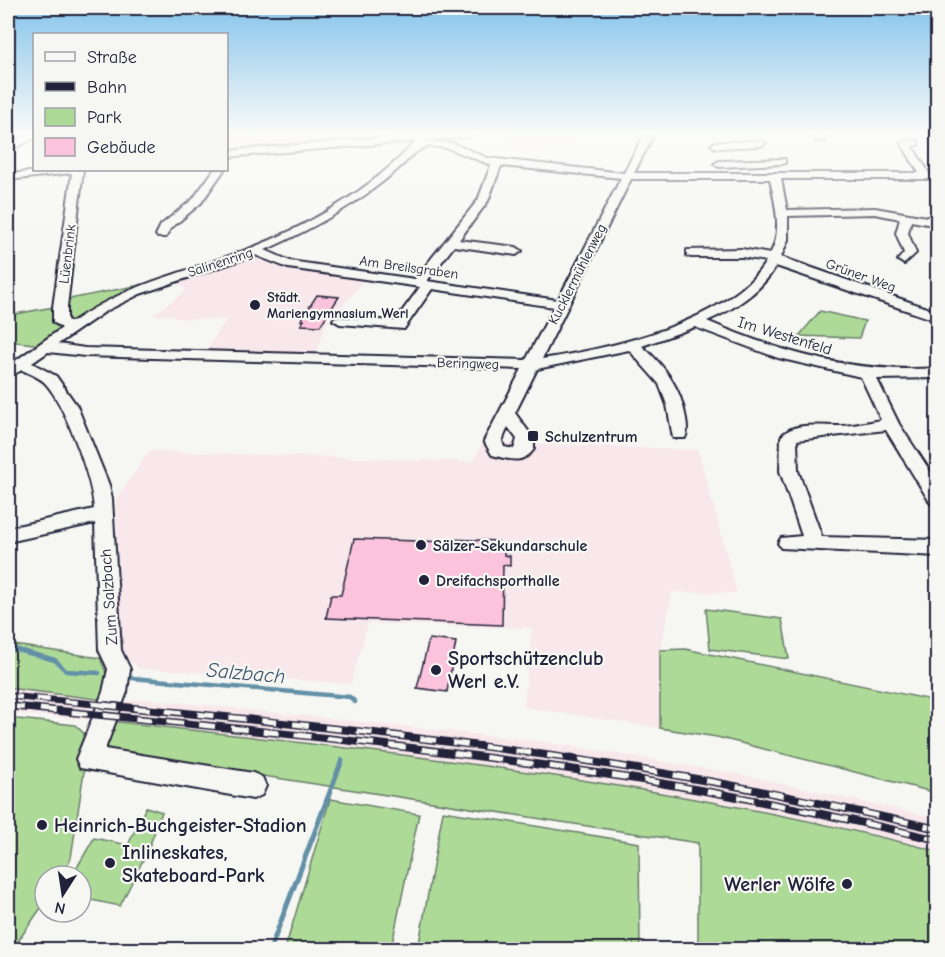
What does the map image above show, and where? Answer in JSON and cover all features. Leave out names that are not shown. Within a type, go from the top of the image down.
[{"type":"street","name":"Lüenbrink","points":[[75,328],[60,321],[76,179]]},
{"type":"street","points":[[162,235],[165,227],[197,201],[213,179]]},
{"type":"street","name":"Salinenring","points":[[15,368],[134,291],[256,250],[356,195],[376,179]]},
{"type":"street","points":[[340,320],[399,326],[450,242],[483,201],[491,179]]},
{"type":"street","name":"Kucklermühlenweg","points":[[508,414],[626,179]]},
{"type":"street","name":"Beringweg","points":[[46,347],[79,352],[155,355],[531,365],[561,361],[632,345],[696,322],[746,292],[775,260],[783,232],[775,179]]},
{"type":"street","points":[[781,213],[857,210],[907,215],[938,223]]},
{"type":"street","points":[[904,260],[909,253],[902,233],[907,215]]},
{"type":"street","points":[[450,242],[516,251]]},
{"type":"street","name":"Am Breilsgraben","points":[[256,250],[269,258],[288,264],[561,304]]},
{"type":"street","name":"Grüner Weg","points":[[691,253],[742,253],[775,260],[938,317]]},
{"type":"street","name":"Im Westenfeld","points":[[696,322],[734,339],[789,358],[832,368],[867,373],[938,373]]},
{"type":"street","points":[[632,345],[655,365],[670,384],[677,407],[679,434]]},
{"type":"street","name":"Zum Salzbach","points":[[15,368],[51,379],[69,406],[100,485],[110,650],[119,669],[115,692],[89,759],[253,786]]},
{"type":"street","points":[[867,373],[891,424],[938,499]]},
{"type":"street","points":[[815,544],[789,471],[789,437],[800,432],[844,431],[891,424]]},
{"type":"street","points":[[8,535],[103,514]]},
{"type":"street","points":[[788,543],[938,548]]},
{"type":"shaded area","name":"Städt. Mariengymnasium Werl","points":[[250,256],[285,267],[365,279],[337,313],[330,313],[315,355],[205,352],[226,320],[153,315],[186,291],[178,280]]},
{"type":"shaded area","name":"Sälzer-Sekundarschule","points":[[483,442],[698,450],[737,593],[672,592],[660,650],[660,728],[524,707],[532,628],[368,623],[351,684],[139,668],[122,654],[116,499],[150,451],[473,462]]},
{"type":"shaded area","points":[[8,688],[74,694],[105,700],[95,720],[8,713]]},
{"type":"shaded area","points":[[147,699],[538,741],[737,774],[937,818],[937,851],[849,829],[683,796],[356,748],[110,721],[120,702]]},
{"type":"green space","points":[[8,263],[15,314],[54,307],[55,324],[63,327],[43,345],[8,341]]},
{"type":"green space","points":[[145,284],[74,323],[65,320],[64,300]]},
{"type":"green space","points":[[820,311],[865,321],[859,338],[799,336]]},
{"type":"green space","points":[[706,609],[782,619],[789,659],[710,649]]},
{"type":"green space","points":[[8,644],[100,658],[108,677],[105,700],[8,688]]},
{"type":"green space","points":[[685,649],[937,701],[937,793],[717,737],[660,728],[660,650]]},
{"type":"green space","name":"Heinrich-Buchgeister-Stadion","points":[[8,718],[75,725],[89,738],[71,858],[68,864],[33,864],[33,919],[12,950],[8,949]]},
{"type":"green space","points":[[110,721],[422,758],[630,788],[733,806],[937,851],[937,949],[698,949],[698,843],[107,752],[104,739]]},
{"type":"green space","points":[[330,799],[419,814],[391,949],[285,949]]},
{"type":"green space","name":"Inlineskates, Skateboard-Park","points":[[146,807],[162,812],[148,850],[120,906],[93,900],[93,864],[79,864],[94,838],[128,845]]},
{"type":"green space","points":[[443,811],[639,843],[640,949],[418,949]]},
{"type":"building","points":[[317,295],[339,297],[320,326],[301,325],[304,320],[301,320]]},
{"type":"building","name":"Dreifachsporthalle","points":[[354,539],[498,541],[498,544],[504,545],[504,555],[510,556],[510,566],[503,565],[502,625],[326,618],[331,595],[341,595]]},
{"type":"building","name":"Sportschützenclub Werl e.V.","points":[[429,639],[456,642],[447,692],[417,688]]},
{"type":"waterway","name":"Salzbach","points":[[8,653],[14,649],[55,660],[66,671],[99,673]]},
{"type":"waterway","name":"Salzbach","points":[[132,678],[350,697],[355,702]]},
{"type":"waterway","name":"Salzbach","points":[[270,950],[342,760]]},
{"type":"railway","points":[[8,696],[117,706]]},
{"type":"railway","points":[[102,705],[330,728],[481,746],[633,768],[737,786],[938,829]]},
{"type":"railway","points":[[13,706],[8,706],[372,743],[590,772],[765,802],[938,840]]},
{"type":"place","name":"Städt. Mariengymnasium Werl","points":[[255,305]]},
{"type":"place","name":"Schulzentrum","points":[[533,436]]},
{"type":"place","name":"Sälzer-Sekundarschule","points":[[421,545]]},
{"type":"place","name":"Dreifachsporthalle","points":[[424,580]]},
{"type":"place","name":"Sportschützenclub Werl e.V.","points":[[436,670]]},
{"type":"place","name":"Heinrich-Buchgeister-Stadion","points":[[42,825]]},
{"type":"place","name":"Inlineskates, Skateboard-Park","points":[[110,863]]},
{"type":"place","name":"Werler Wölfe","points":[[847,884]]}]
